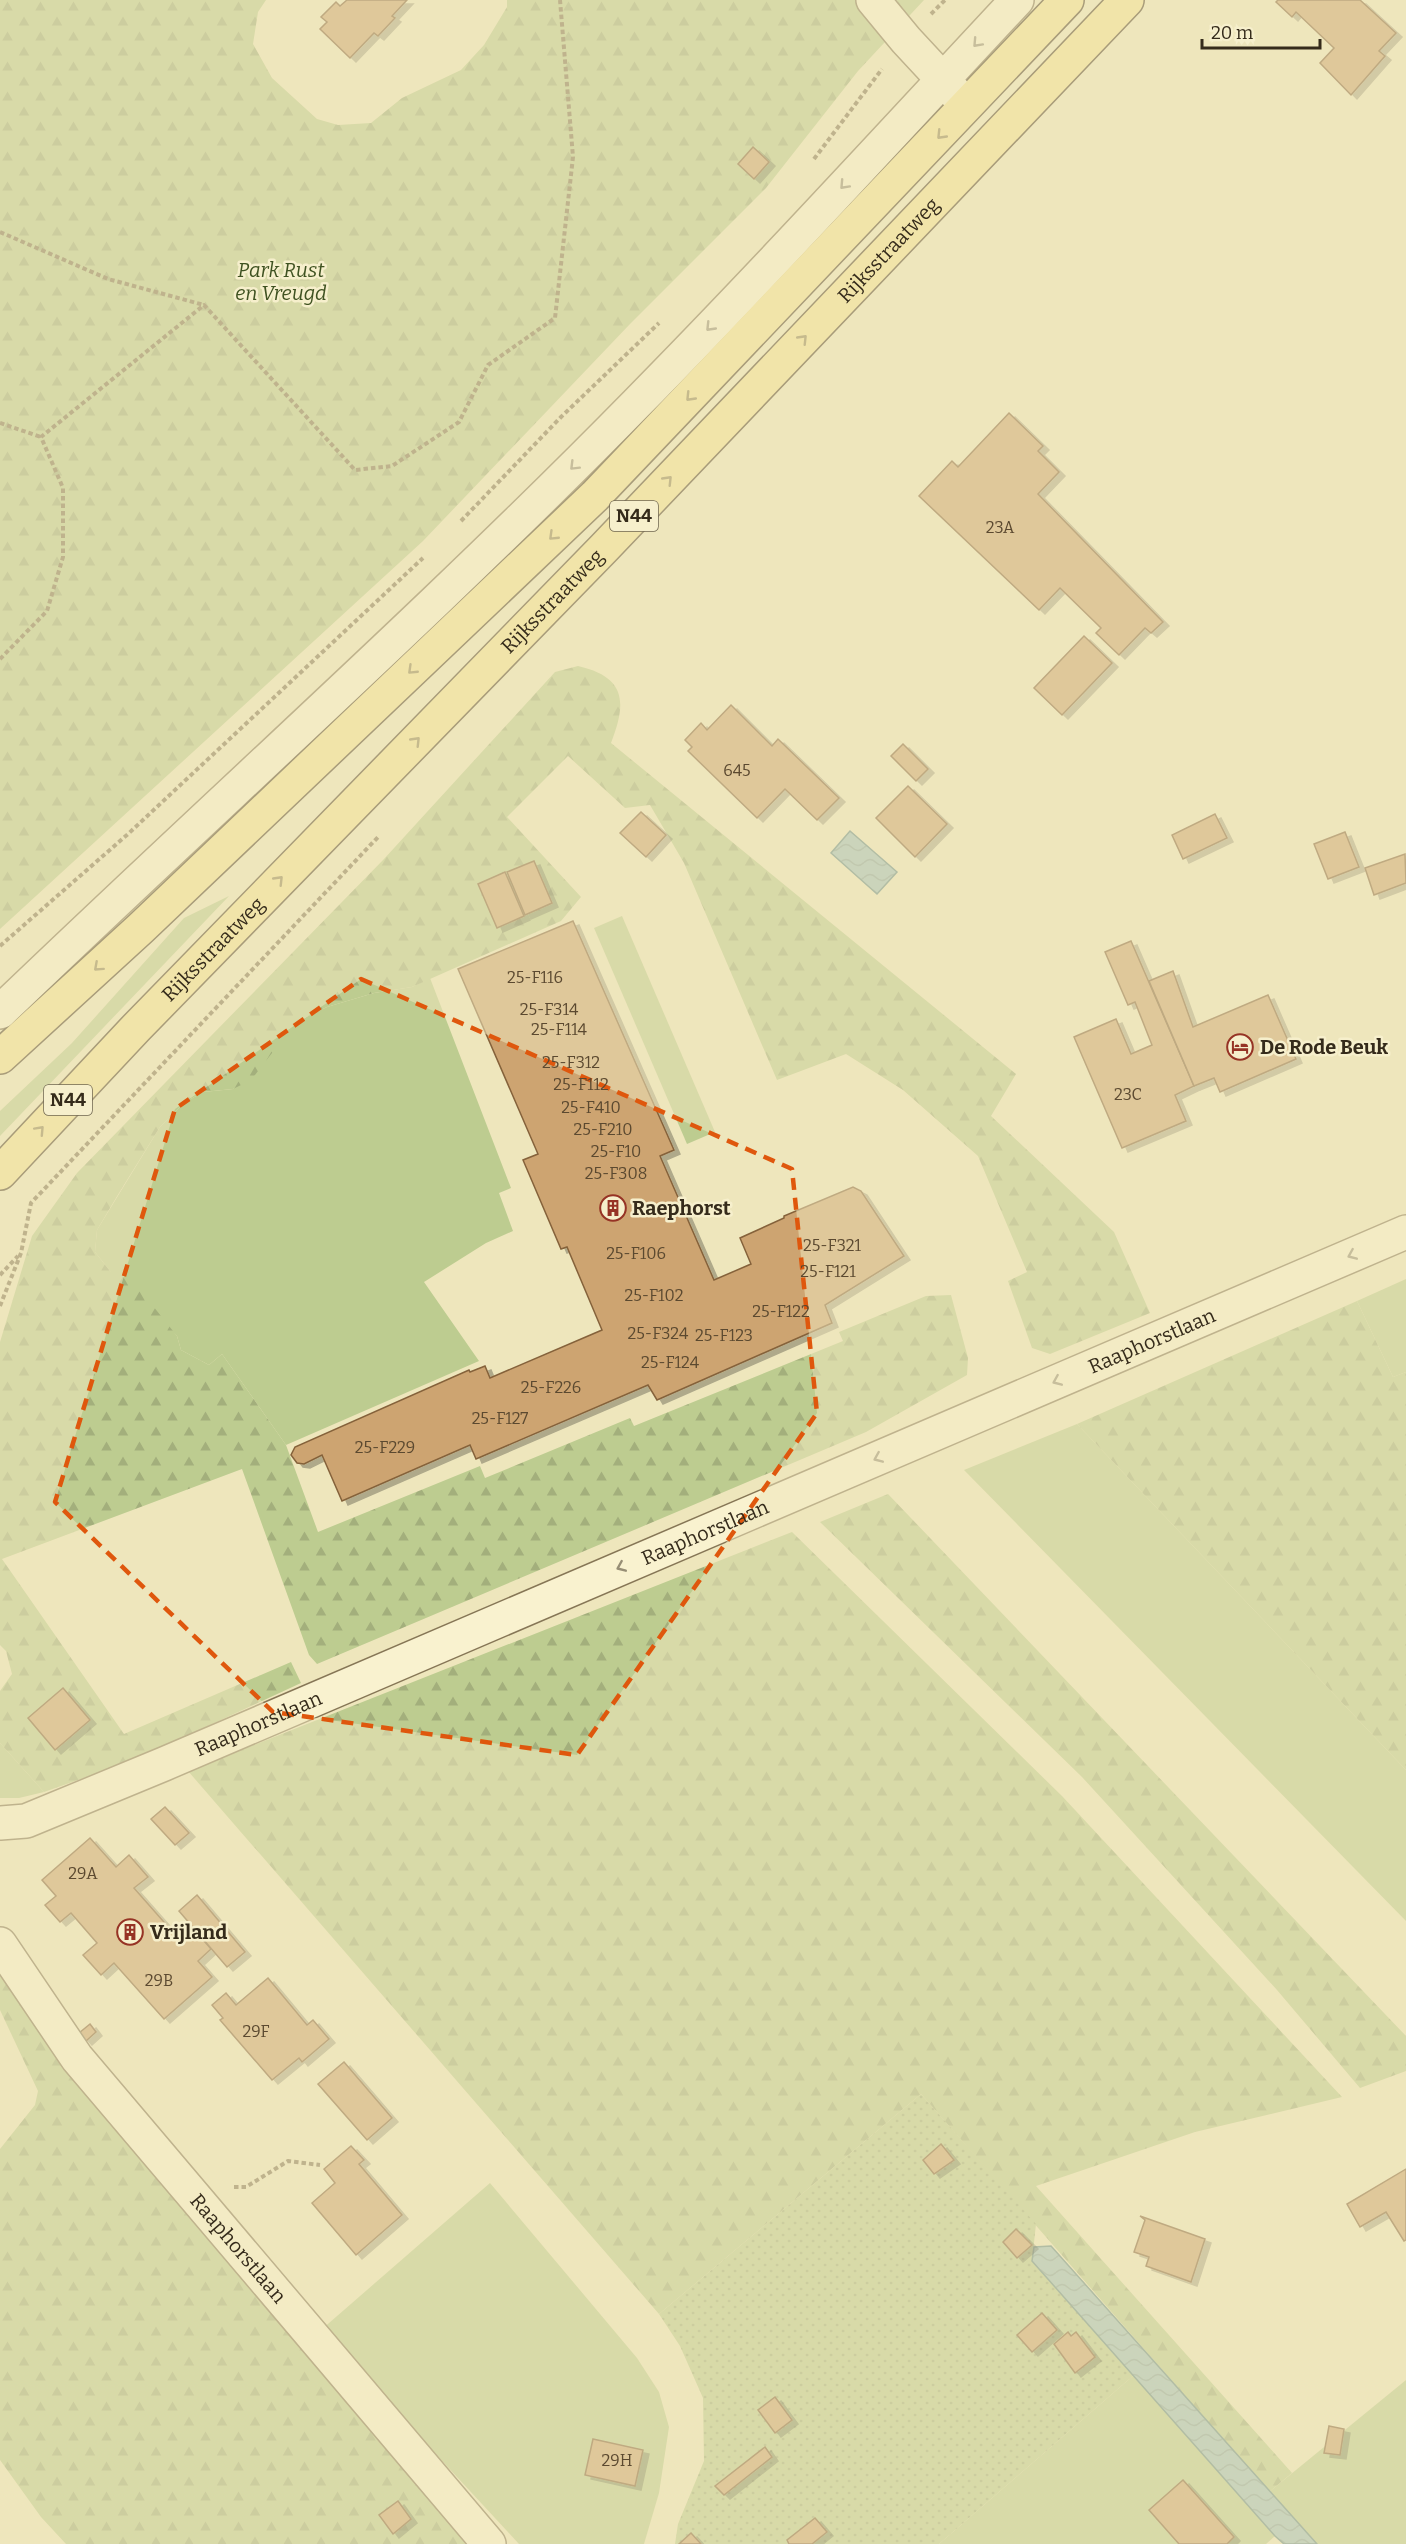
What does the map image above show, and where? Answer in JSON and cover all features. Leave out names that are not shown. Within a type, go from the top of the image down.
[{"type":"main road","name":"Rijksstraatweg","points":[[0,1057],[141,928],[595,495],[1067,0]]},
{"type":"main road","name":"Rijksstraatweg","points":[[0,1173],[136,1028],[604,548],[1127,0]]},
{"type":"street","points":[[873,0],[906,40],[968,106]]},
{"type":"street","points":[[0,1012],[147,870],[398,637],[603,437],[1017,0]]},
{"type":"street","name":"Raaphorstlaan","points":[[0,1823],[26,1821],[315,1700],[1406,1232]]},
{"type":"street","name":"Raaphorstlaan","points":[[0,1944],[77,2058],[489,2544]]},
{"type":"path","points":[[0,232],[108,279],[204,305],[355,470],[392,466],[459,422],[488,366],[555,318],[573,157],[560,0]]},
{"type":"path","points":[[808,169],[906,40],[945,0]]},
{"type":"path","points":[[41,437],[204,305]]},
{"type":"path","points":[[454,528],[561,417],[663,320]]},
{"type":"path","points":[[0,423],[41,437],[63,488],[63,557],[47,611],[0,659]]},
{"type":"path","points":[[0,946],[128,834],[428,553]]},
{"type":"path","points":[[0,1275],[21,1253],[0,1306]]},
{"type":"path","points":[[230,2187],[246,2187],[288,2162],[320,2165]]},
{"type":"highlighted area","points":[[361,979],[792,1169],[817,1413],[577,1755],[273,1712],[55,1502],[175,1109]]},
{"type":"green space","name":"Park Rust en Vreugd","points":[[0,0],[266,0],[258,12],[253,44],[272,78],[317,119],[338,125],[371,123],[402,98],[461,70],[484,45],[507,7],[507,0],[924,0],[858,71],[766,188],[630,324],[423,541],[0,929]]},
{"type":"green space","points":[[578,666],[606,677],[614,684],[618,693],[619,715],[611,743],[1016,1074],[991,1116],[1114,1232],[1150,1313],[1050,1354],[1032,1348],[1008,1281],[1027,1272],[978,1156],[903,1090],[846,1054],[777,1080],[684,863],[650,805],[625,808],[568,756],[507,817],[581,897],[561,921],[412,987],[374,993],[327,1007],[296,1022],[251,1080],[233,1089],[203,1092],[184,1103],[160,1127],[97,1230],[95,1252],[110,1271],[129,1276],[177,1336],[181,1350],[209,1365],[222,1354],[286,1445],[318,1532],[480,1466],[485,1478],[630,1418],[634,1426],[843,1341],[839,1332],[926,1296],[951,1295],[968,1358],[967,1375],[866,1432],[317,1664],[309,1655],[242,1469],[2,1559],[124,1734],[291,1662],[301,1683],[132,1761],[44,1792],[0,1743],[0,1691],[12,1674],[6,1651],[0,1645],[0,1342],[32,1236],[77,1173],[384,859],[555,672]]},
{"type":"green space","points":[[229,896],[0,1136],[0,1111],[72,1043],[184,918]]},
{"type":"green space","points":[[622,916],[715,1132],[687,1144],[594,928]]},
{"type":"green space","points":[[430,978],[511,1188],[499,1193],[513,1231],[486,1243],[424,1282],[479,1361],[286,1445],[222,1354],[209,1365],[181,1350],[177,1336],[110,1271],[95,1252],[97,1230],[160,1127],[184,1103],[203,1092],[233,1089],[296,1022],[327,1007],[374,993],[412,987]]},
{"type":"green space","points":[[1406,1279],[1406,1372],[1393,1377],[1357,1301]]},
{"type":"green space","points":[[1357,1301],[1393,1377],[1406,1372],[1406,1770],[1077,1424]]},
{"type":"green space","points":[[1077,1424],[1406,1770],[1406,1921],[964,1470]]},
{"type":"green space","points":[[888,1494],[1406,2036],[1406,2071],[1360,2088],[1277,1990],[1082,1777],[820,1522]]},
{"type":"green space","points":[[792,1532],[1062,1796],[1342,2097],[1195,2132],[1036,2186],[1292,2473],[1269,2492],[921,2094],[659,2314],[188,1771]]},
{"type":"green space","points":[[0,1743],[44,1792],[19,1798],[0,1798]]},
{"type":"green space","points":[[6,1969],[482,2544],[66,2544],[41,2517],[0,2460],[0,2149],[35,2105],[38,2091],[0,2010],[0,1974]]},
{"type":"green space","points":[[921,2094],[1036,2224],[1032,2261],[1134,2375],[939,2544],[675,2544],[678,2524],[704,2461],[703,2398],[680,2346],[659,2314]]},
{"type":"green space","points":[[490,2183],[637,2358],[659,2392],[669,2427],[659,2493],[644,2544],[519,2544],[321,2330]]},
{"type":"green space","points":[[1134,2375],[1275,2536],[1266,2544],[939,2544]]},
{"type":"green space","points":[[1406,2380],[1406,2544],[1317,2544],[1269,2492]]},
{"type":"water","points":[[850,831],[897,872],[877,894],[831,853]]},
{"type":"water","points":[[1051,2246],[1317,2544],[1284,2544],[1275,2536],[1032,2261],[1034,2247]]},
{"type":"building","points":[[347,0],[407,0],[392,16],[395,18],[378,36],[374,33],[350,58],[320,29],[327,22],[321,17],[336,2],[340,6]]},
{"type":"building","points":[[1278,0],[1360,0],[1396,33],[1379,51],[1385,56],[1351,95],[1320,63],[1334,48],[1296,12],[1292,17],[1276,2]]},
{"type":"building","points":[[753,147],[769,162],[754,179],[738,164]]},
{"type":"building","points":[[1009,413],[1043,446],[1038,451],[1059,472],[1038,494],[1163,622],[1151,633],[1145,628],[1119,655],[1096,633],[1101,628],[1060,588],[1039,610],[919,496],[952,461],[958,467]]},
{"type":"building","points":[[1084,636],[1112,663],[1062,715],[1034,688]]},
{"type":"building","points":[[731,705],[772,746],[778,739],[839,798],[817,820],[785,789],[757,818],[688,751],[692,747],[685,740],[701,723],[707,730]]},
{"type":"building","points":[[903,744],[928,769],[916,781],[891,756]]},
{"type":"building","points":[[908,786],[947,824],[915,857],[876,818]]},
{"type":"building","points":[[641,812],[666,835],[646,857],[620,833]]},
{"type":"building","points":[[1215,814],[1227,838],[1183,859],[1172,835]]},
{"type":"building","points":[[1345,832],[1359,867],[1328,879],[1314,844]]},
{"type":"building","points":[[1405,854],[1406,883],[1374,895],[1365,868]]},
{"type":"building","points":[[534,861],[552,903],[525,915],[507,872]]},
{"type":"building","points":[[505,872],[524,916],[497,928],[478,884]]},
{"type":"building","name":"Raephorst","points":[[573,921],[674,1150],[660,1156],[714,1280],[751,1264],[740,1238],[784,1216],[853,1187],[861,1191],[904,1256],[825,1305],[832,1323],[657,1400],[648,1385],[476,1459],[470,1445],[342,1501],[322,1455],[304,1464],[297,1463],[291,1455],[295,1447],[469,1370],[470,1372],[485,1366],[490,1378],[602,1330],[567,1247],[561,1249],[523,1160],[538,1154],[458,969]]},
{"type":"building","points":[[1131,941],[1194,1086],[1175,1095],[1186,1121],[1122,1148],[1074,1037],[1116,1019],[1131,1054],[1152,1045],[1135,1002],[1128,1005],[1105,952]]},
{"type":"building","points":[[1173,971],[1193,1027],[1268,995],[1296,1059],[1220,1092],[1214,1078],[1194,1086],[1149,981]]},
{"type":"building","points":[[63,1688],[90,1720],[55,1750],[28,1718]]},
{"type":"building","points":[[165,1807],[189,1833],[175,1845],[151,1819]]},
{"type":"building","name":"Vrijland","points":[[90,1838],[116,1867],[129,1855],[148,1877],[134,1888],[178,1938],[192,1927],[211,1949],[198,1961],[212,1977],[164,2019],[114,1963],[101,1975],[83,1955],[97,1943],[71,1913],[60,1922],[45,1905],[56,1896],[42,1880]]},
{"type":"building","points":[[197,1895],[245,1952],[227,1967],[179,1911]]},
{"type":"building","points":[[268,1978],[307,2025],[313,2020],[329,2039],[302,2062],[299,2058],[272,2080],[220,2020],[223,2018],[212,2005],[226,1993],[236,2005]]},
{"type":"building","points":[[90,2024],[96,2032],[86,2041],[79,2033]]},
{"type":"building","points":[[344,2062],[392,2118],[367,2140],[318,2084]]},
{"type":"building","points":[[941,2144],[954,2160],[934,2174],[923,2160]]},
{"type":"building","points":[[351,2146],[364,2160],[359,2164],[402,2215],[356,2255],[312,2203],[335,2183],[324,2169]]},
{"type":"building","points":[[1406,2169],[1406,2240],[1404,2241],[1386,2212],[1360,2227],[1347,2204]]},
{"type":"building","points":[[1140,2216],[1205,2239],[1191,2282],[1146,2266],[1149,2257],[1134,2252],[1145,2220]]},
{"type":"building","points":[[1016,2229],[1032,2245],[1017,2258],[1003,2242]]},
{"type":"building","points":[[1042,2313],[1057,2330],[1032,2352],[1017,2335]]},
{"type":"building","points":[[1068,2332],[1071,2336],[1076,2332],[1095,2357],[1075,2373],[1054,2344]]},
{"type":"building","points":[[775,2397],[792,2420],[775,2433],[758,2410]]},
{"type":"building","points":[[1329,2426],[1344,2429],[1340,2455],[1324,2453]]},
{"type":"building","points":[[593,2439],[643,2450],[635,2486],[585,2475]]},
{"type":"building","points":[[765,2447],[772,2457],[724,2495],[715,2486]]},
{"type":"building","points":[[1183,2480],[1234,2537],[1227,2544],[1179,2544],[1149,2510]]},
{"type":"building","points":[[398,2501],[411,2519],[393,2534],[379,2515]]},
{"type":"building","points":[[815,2518],[827,2532],[812,2544],[789,2544],[787,2540]]},
{"type":"building","points":[[691,2533],[701,2544],[679,2544]]},
{"type":"place","name":"De Rode Beuk","points":[[1240,1047]]},
{"type":"place","name":"Raephorst","points":[[613,1208]]},
{"type":"place","name":"Vrijland","points":[[130,1932]]}]
